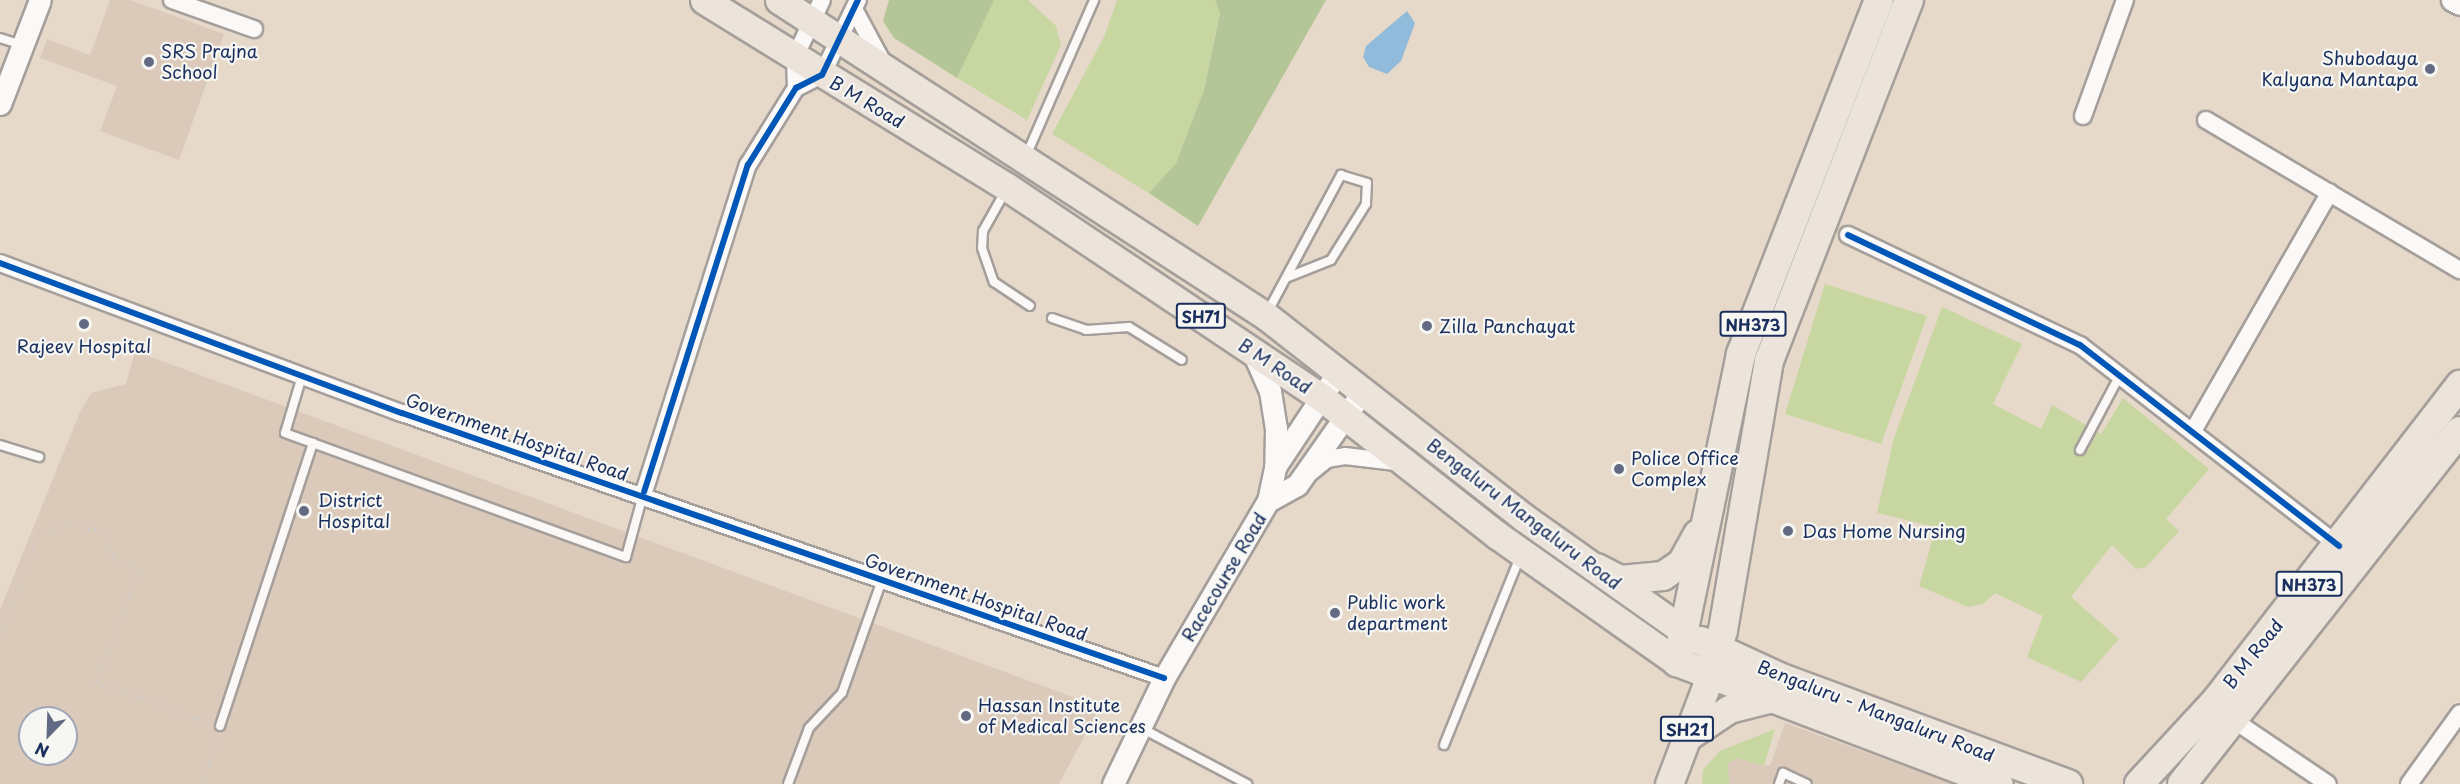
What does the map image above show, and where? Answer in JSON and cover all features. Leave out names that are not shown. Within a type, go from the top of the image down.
[{"type":"highway","name":"NH373","points":[[1677,662],[1687,633],[1741,354],[1879,0]]},
{"type":"highway","name":"NH373","points":[[1710,676],[1719,649],[1768,361],[1909,0]]},
{"type":"highway","name":"NH373","points":[[2139,784],[2215,702],[2339,546],[2460,385]]},
{"type":"highway","name":"B M Road","points":[[2182,784],[2235,721],[2460,430]]},
{"type":"highway","points":[[1597,568],[1620,580],[1663,576],[1688,554],[1711,502]]},
{"type":"highway","name":"Bengaluru - Mangaluru Road","points":[[1687,633],[1719,649],[2068,784]]},
{"type":"highway","name":"B M Road","points":[[1677,662],[1710,676]]},
{"type":"highway","name":"Bengaluru - Mangaluru Road","points":[[1710,676],[1999,784]]},
{"type":"main road","name":"B M Road","points":[[704,0],[822,75],[1014,191],[1322,397],[1522,554],[1677,662]]},
{"type":"main road","name":"B M Road","points":[[779,0],[817,11],[841,39],[1033,161],[1266,316],[1363,391]]},
{"type":"main road","points":[[1014,191],[1033,161]]},
{"type":"main road","name":"Bengaluru Mangaluru Road","points":[[1363,391],[1687,633]]},
{"type":"main road","name":"SH21","points":[[1670,784],[1682,741],[1710,676]]},
{"type":"main road","points":[[1682,741],[1728,709],[1768,699]]},
{"type":"street","points":[[0,104],[40,0]]},
{"type":"street","points":[[172,0],[254,29]]},
{"type":"street","points":[[2084,116],[2125,0]]},
{"type":"street","points":[[2452,0],[2460,4]]},
{"type":"street","points":[[644,494],[748,165],[796,88],[822,75],[856,4]]},
{"type":"street","points":[[856,4],[888,69]]},
{"type":"street","points":[[796,88],[795,57],[817,11]]},
{"type":"street","points":[[2206,120],[2460,270]]},
{"type":"street","points":[[2193,431],[2330,192]]},
{"type":"street","points":[[1848,235],[2080,345],[2339,546]]},
{"type":"street","name":"Government Hospital Road","points":[[0,262],[302,376],[1164,678]]},
{"type":"street","points":[[1252,350],[1270,391],[1276,428],[1275,467],[1269,501]]},
{"type":"street","points":[[1275,467],[1338,372]]},
{"type":"street","name":"Racecourse Road","points":[[1113,784],[1143,729],[1164,678],[1269,501],[1297,485],[1363,391]]},
{"type":"street","points":[[1297,485],[1328,459],[1365,455],[1411,465]]},
{"type":"street","points":[[2409,784],[2460,713]]},
{"type":"street","points":[[2235,721],[2328,784]]},
{"type":"lane","points":[[1033,161],[1094,0]]},
{"type":"lane","points":[[0,38],[22,46]]},
{"type":"lane","points":[[1266,316],[1341,175],[1367,183],[1366,204],[1331,260],[1288,277]]},
{"type":"lane","points":[[1014,191],[983,231],[982,248],[994,282],[1030,306]]},
{"type":"lane","points":[[1052,318],[1078,329],[1129,327],[1182,360]]},
{"type":"lane","points":[[2080,450],[2120,375]]},
{"type":"lane","points":[[302,376],[285,433],[626,557],[644,494]]},
{"type":"lane","points":[[220,726],[312,443]]},
{"type":"lane","points":[[0,445],[39,457]]},
{"type":"lane","points":[[1444,745],[1522,554]]},
{"type":"lane","points":[[788,784],[809,728],[842,693],[882,580]]},
{"type":"lane","points":[[1143,729],[1247,784]]},
{"type":"lane","points":[[1779,784],[1783,773],[1807,784]]},
{"type":"path","points":[[0,636],[38,535],[71,523],[105,532],[112,557],[138,569],[97,682],[220,726],[202,784]]},
{"type":"shaded area","points":[[110,0],[130,0],[224,34],[179,160],[100,131],[117,86],[40,58],[47,39],[90,55]]},
{"type":"shaded area","name":"District Hospital","points":[[135,351],[1100,707],[1059,784],[0,784],[0,610],[80,412],[91,393],[126,384]]},
{"type":"shaded area","points":[[1785,723],[1953,784],[1729,784],[1728,763],[1737,758],[1770,766]]},
{"type":"green space","points":[[889,0],[994,0],[957,78],[894,38],[883,21]]},
{"type":"green space","points":[[993,0],[1028,0],[1056,26],[1061,45],[1027,120],[957,78]]},
{"type":"green space","points":[[1117,0],[1215,0],[1220,12],[1204,90],[1176,163],[1149,193],[1052,134],[1104,37]]},
{"type":"green space","points":[[1215,0],[1326,0],[1198,226],[1149,193],[1176,163],[1204,90],[1220,13]]},
{"type":"green space","points":[[1825,284],[1927,316],[1881,444],[1785,414]]},
{"type":"green space","points":[[1942,307],[2022,344],[1993,404],[2041,429],[2052,405],[2101,434],[2123,398],[2209,469],[2166,519],[2179,531],[2146,567],[2136,569],[2112,545],[2071,597],[2119,639],[2081,682],[2027,657],[2043,616],[1995,593],[1983,604],[1968,607],[1919,586],[1936,527],[1877,513],[1894,438]]},
{"type":"green space","points":[[1775,729],[1764,766],[1737,758],[1728,763],[1729,784],[1702,784],[1703,770],[1720,751]]},
{"type":"water","points":[[1407,11],[1415,23],[1401,61],[1387,74],[1369,67],[1363,57],[1366,46]]},
{"type":"cycle path","points":[[644,492],[748,165],[796,88],[822,75],[858,0]]},
{"type":"cycle path","points":[[1848,235],[2080,345],[2339,546]]},
{"type":"cycle path","points":[[0,263],[402,413],[1164,678]]},
{"type":"place","name":"SRS Prajna School","points":[[149,62]]},
{"type":"place","name":"Shubodaya Kalyana Mantapa","points":[[2430,69]]},
{"type":"place","name":"Rajeev Hospital","points":[[84,324]]},
{"type":"place","name":"Zilla Panchayat","points":[[1427,326]]},
{"type":"place","name":"Police Office Complex","points":[[1619,469]]},
{"type":"place","name":"District Hospital","points":[[304,511]]},
{"type":"place","name":"Das Home Nursing","points":[[1788,531]]},
{"type":"place","name":"Public work department","points":[[1335,613]]},
{"type":"place","name":"Hassan Institute of Medical Sciences","points":[[966,716]]}]
